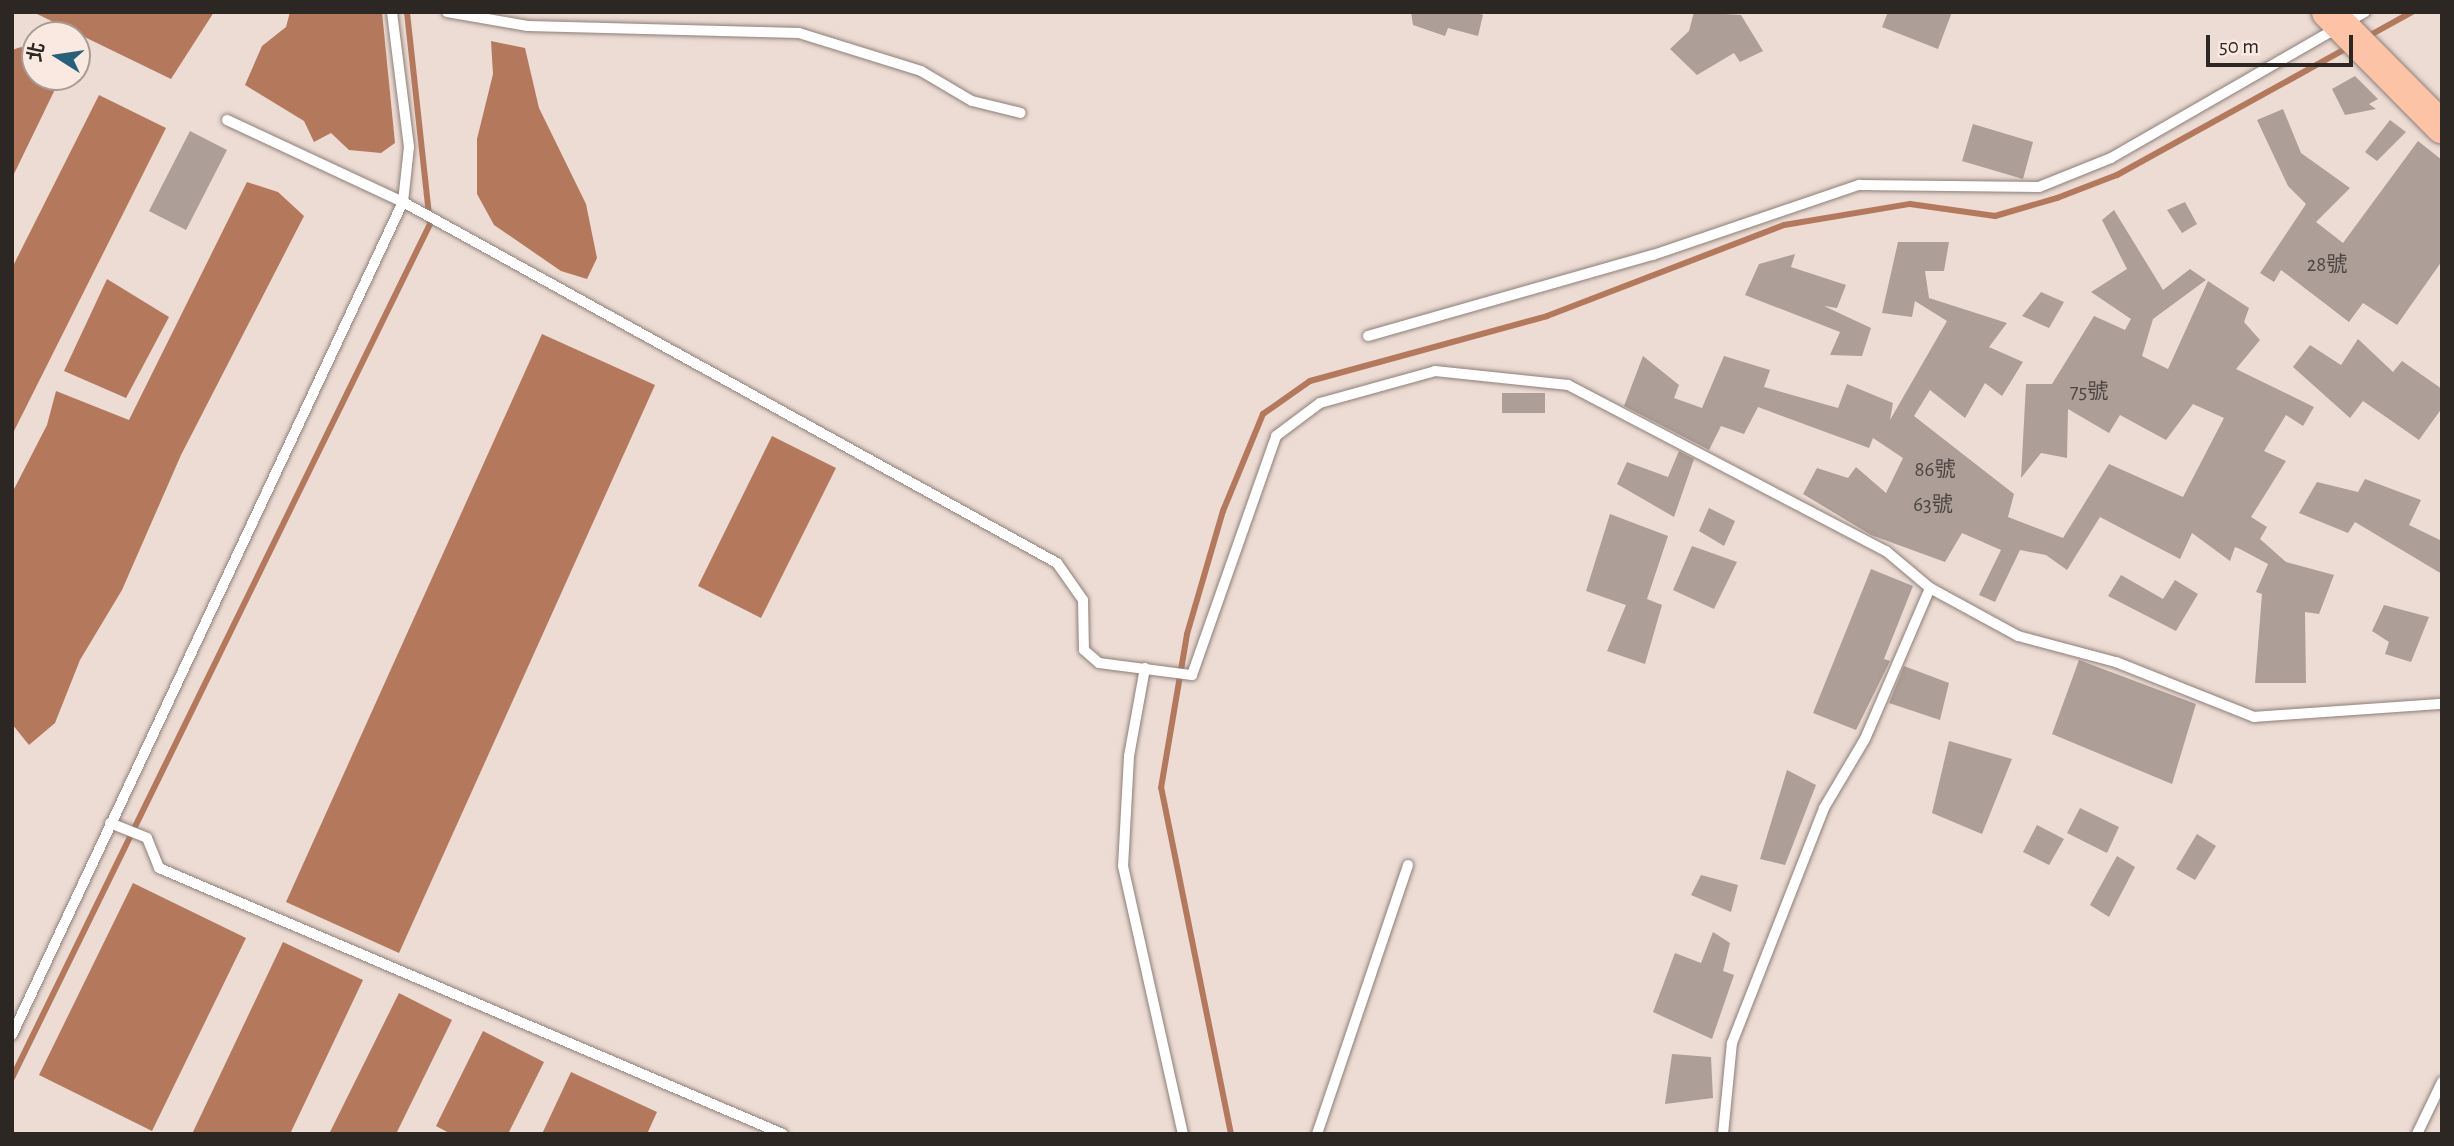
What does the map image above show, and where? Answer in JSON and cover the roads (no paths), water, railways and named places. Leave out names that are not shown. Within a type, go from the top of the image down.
[{"type":"main road","points":[[2352,20],[2442,127]]},
{"type":"main road","points":[[2400,76],[2442,99]]},
{"type":"lane","points":[[12,1035],[403,202],[409,147],[391,12]]},
{"type":"lane","points":[[447,12],[528,26],[799,33],[921,71],[972,101],[1021,113]]},
{"type":"lane","points":[[1368,336],[1653,255],[1859,185],[2039,187],[2110,158],[2352,20]]},
{"type":"lane","points":[[227,120],[420,211],[1057,563],[1083,600],[1084,650],[1099,663],[1192,675],[1276,436],[1320,403],[1408,373],[1532,377],[1568,385],[1886,551],[1930,588],[2018,636],[2116,662],[2254,717],[2442,704]]},
{"type":"lane","points":[[1723,1134],[1731,1043],[1824,808],[1864,739],[1930,588]]},
{"type":"lane","points":[[1145,668],[1129,756],[1124,866],[1183,1134]]},
{"type":"lane","points":[[110,823],[147,838],[159,868],[783,1134]]},
{"type":"lane","points":[[1317,1134],[1408,865]]},
{"type":"lane","points":[[2417,1134],[2442,1082]]},
{"type":"waterway","points":[[12,1078],[430,224],[407,12]]},
{"type":"waterway","points":[[2365,38],[2412,12]]},
{"type":"waterway","points":[[1231,1134],[1161,788],[1187,634],[1223,511],[1263,414],[1310,381],[1547,316],[1784,225],[1910,204],[1995,216],[2057,198],[2117,175],[2349,47]]}]
